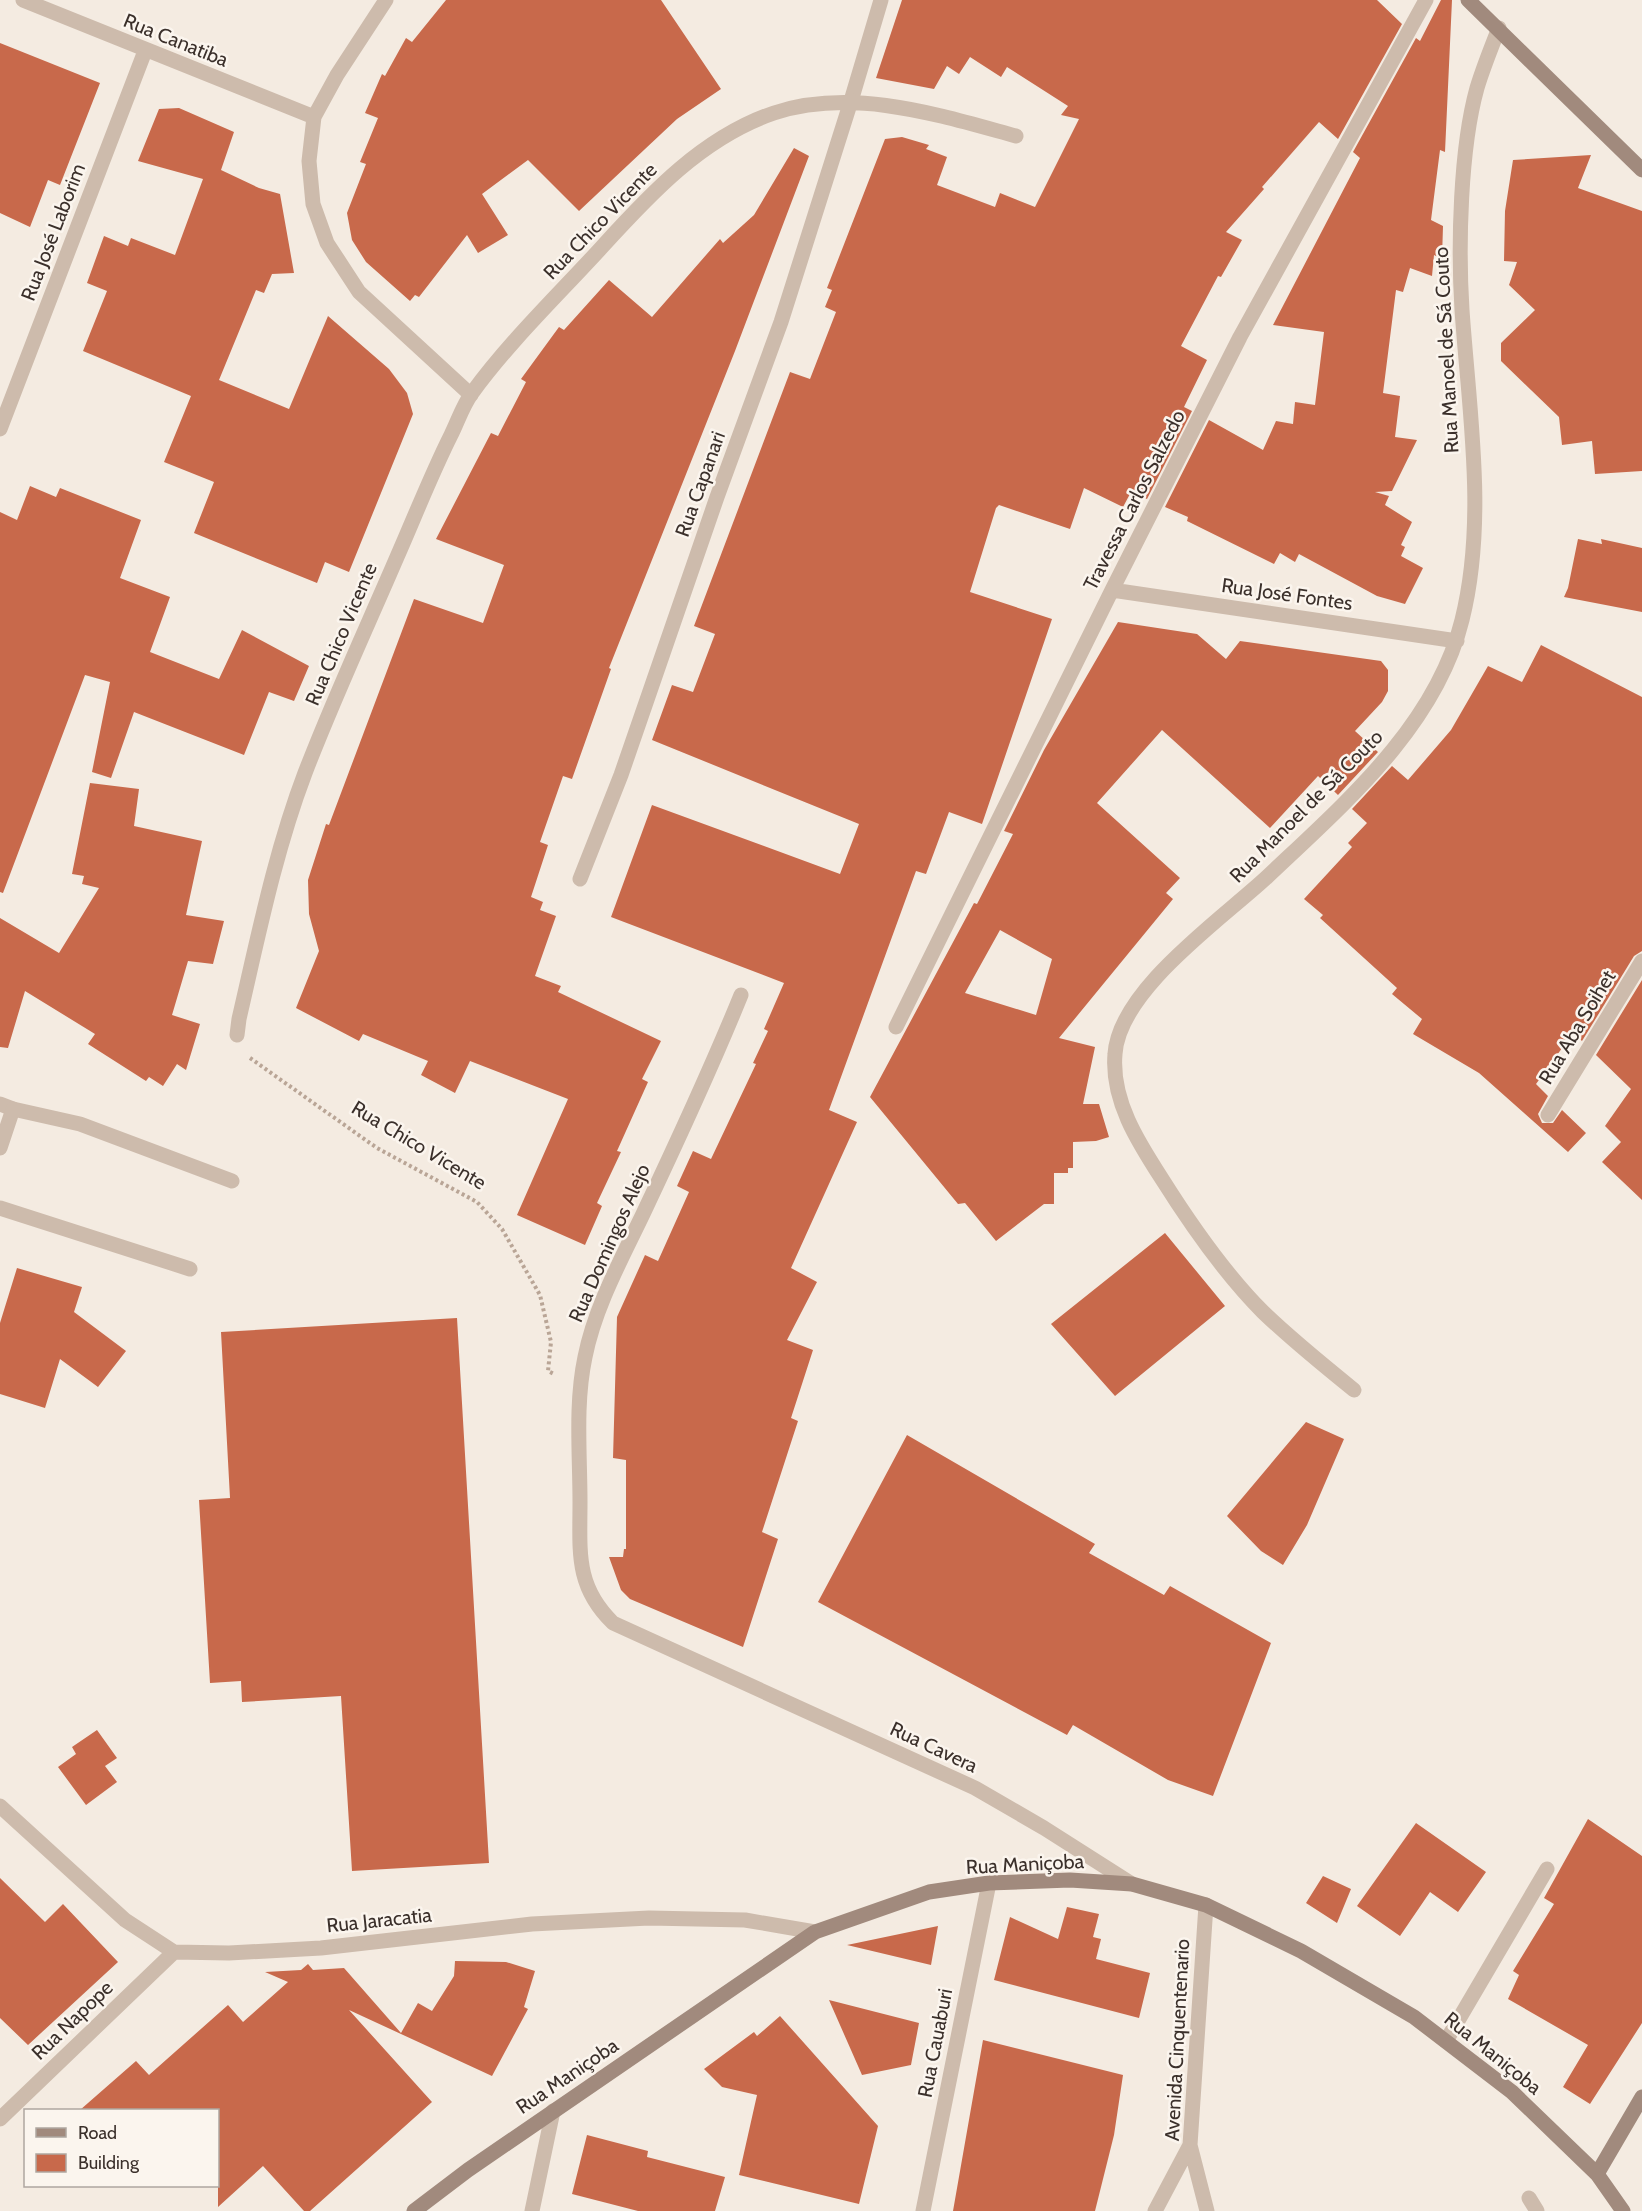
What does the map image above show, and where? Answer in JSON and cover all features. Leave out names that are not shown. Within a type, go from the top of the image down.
[{"type":"street","name":"Rua Canatiba","points":[[23,0],[145,51],[314,117]]},
{"type":"street","points":[[386,0],[337,75],[314,117],[309,161],[313,204],[327,243],[359,292],[471,395]]},
{"type":"street","name":"Rua Capanari","points":[[580,879],[621,776],[717,496],[781,322],[881,0]]},
{"type":"street","name":"Travessa Carlos Salzedo","points":[[896,1027],[1240,337],[1426,0]]},
{"type":"street","points":[[1468,0],[1642,170]]},
{"type":"street","name":"Rua Manoel de Sá Couto","points":[[1354,1390],[1261,1310],[1215,1255],[1178,1205],[1149,1159],[1124,1111],[1115,1078],[1115,1050],[1127,1015],[1150,984],[1275,869],[1351,795],[1399,743],[1422,711],[1457,641],[1467,600],[1475,530],[1470,399],[1462,305],[1466,149],[1477,89],[1499,28]]},
{"type":"street","name":"Rua José Laborim","points":[[0,429],[145,51]]},
{"type":"street","name":"Rua Chico Vicente","points":[[237,1035],[271,890],[304,776],[430,477],[471,395],[622,224],[684,164],[736,131],[773,114],[827,102],[851,101],[959,120],[1016,136]]},
{"type":"street","name":"Rua José Fontes","points":[[1112,590],[1457,641]]},
{"type":"street","name":"Rua Aba Soihet","points":[[1548,1115],[1642,961]]},
{"type":"street","name":"Rua Domingos Alejo","points":[[708,1667],[613,1623],[596,1606],[586,1589],[580,1549],[580,1391],[593,1327],[608,1290],[706,1079],[741,995]]},
{"type":"street","points":[[0,1148],[7,1106],[80,1124],[232,1181]]},
{"type":"street","points":[[0,1208],[190,1269]]},
{"type":"street","name":"Rua Cavera","points":[[708,1667],[975,1788],[1044,1828],[1131,1884]]},
{"type":"street","points":[[0,1806],[125,1920],[174,1952]]},
{"type":"street","points":[[1446,2041],[1547,1869]]},
{"type":"street","name":"Rua Maniçoba","points":[[414,2211],[468,2170],[815,1932],[929,1892],[988,1883],[1070,1880],[1131,1884],[1206,1905],[1300,1951],[1414,2017],[1512,2092],[1597,2174],[1623,2211]]},
{"type":"street","name":"Rua Cauaburi","points":[[923,2211],[988,1883]]},
{"type":"street","name":"Avenida Cinquentenario","points":[[1206,1905],[1190,2145],[1207,2211]]},
{"type":"street","name":"Rua Jaracatia","points":[[174,1952],[230,1953],[321,1947],[532,1924],[649,1918],[746,1920],[815,1932]]},
{"type":"street","name":"Rua Napope","points":[[0,2119],[174,1952]]},
{"type":"street","points":[[1597,2174],[1642,2097]]},
{"type":"street","points":[[532,2211],[553,2111]]},
{"type":"street","points":[[1155,2211],[1190,2145]]},
{"type":"street","points":[[1529,2198],[1537,2211]]},
{"type":"path","name":"Rua Chico Vicente","points":[[237,1035],[244,1050],[253,1061],[377,1148],[477,1202],[502,1228],[540,1295],[551,1342],[548,1371],[580,1391]]},
{"type":"building","points":[[446,0],[661,0],[721,89],[677,119],[579,211],[528,160],[482,194],[508,235],[478,253],[467,235],[419,297],[415,295],[410,301],[366,262],[352,240],[347,213],[366,164],[360,162],[378,118],[365,113],[382,74],[385,76],[406,38],[412,42]]},
{"type":"building","points":[[902,0],[1377,0],[1402,24],[1338,139],[1319,122],[1226,232],[1242,240],[1221,277],[1218,276],[1181,346],[1207,360],[1184,407],[1192,411],[1147,499],[1131,492],[1123,507],[1084,488],[1070,529],[999,505],[996,508],[970,592],[1052,619],[982,824],[949,812],[926,874],[916,871],[829,1110],[857,1122],[791,1268],[817,1282],[787,1340],[813,1350],[791,1418],[798,1421],[762,1532],[778,1539],[743,1647],[630,1599],[621,1590],[609,1557],[623,1557],[624,1549],[626,1549],[626,1460],[613,1458],[617,1317],[645,1255],[658,1261],[689,1192],[677,1186],[693,1151],[711,1159],[756,1064],[753,1063],[768,1031],[764,1029],[784,983],[611,917],[652,805],[840,874],[859,824],[652,740],[672,685],[693,692],[715,634],[694,626],[790,372],[810,379],[836,312],[825,307],[832,290],[827,288],[885,139],[902,137],[929,145],[926,149],[947,157],[937,185],[995,207],[1000,193],[1035,207],[1079,119],[1061,115],[1068,106],[1007,67],[1001,77],[970,57],[959,74],[947,66],[934,89],[876,78]]},
{"type":"building","points":[[1441,0],[1452,0],[1445,152],[1440,150],[1431,220],[1443,226],[1442,259],[1434,255],[1432,276],[1410,268],[1403,292],[1396,290],[1383,393],[1400,396],[1395,437],[1417,440],[1392,491],[1375,492],[1389,496],[1385,505],[1412,522],[1401,545],[1405,547],[1401,556],[1423,568],[1405,604],[1377,596],[1299,554],[1295,562],[1280,553],[1274,564],[1187,521],[1188,517],[1165,507],[1209,420],[1263,450],[1276,421],[1293,424],[1295,402],[1315,405],[1324,332],[1273,325],[1360,158],[1353,152],[1416,38],[1420,41]]},
{"type":"building","points":[[0,43],[100,83],[60,185],[48,180],[30,227],[0,213]]},
{"type":"building","points":[[179,108],[234,132],[221,170],[259,188],[280,194],[294,273],[272,274],[264,293],[256,290],[219,380],[289,409],[328,316],[389,369],[407,393],[413,414],[349,572],[325,562],[317,583],[194,533],[214,482],[164,462],[191,396],[83,351],[107,291],[87,283],[104,236],[128,246],[131,238],[175,255],[203,179],[138,161],[159,109]]},
{"type":"building","points":[[794,148],[809,156],[735,351],[609,668],[611,669],[572,779],[563,776],[540,842],[548,845],[531,897],[543,902],[540,910],[556,916],[535,976],[561,986],[558,992],[661,1041],[642,1079],[648,1082],[617,1151],[621,1152],[597,1203],[602,1206],[585,1245],[517,1215],[568,1099],[470,1061],[455,1093],[421,1075],[428,1061],[363,1034],[359,1041],[296,1008],[319,951],[309,914],[308,880],[326,824],[329,825],[414,599],[483,623],[504,565],[436,539],[491,433],[498,436],[526,382],[521,379],[559,327],[564,330],[609,280],[652,317],[720,239],[723,243],[754,215]]},
{"type":"building","points":[[1591,155],[1578,188],[1642,211],[1642,471],[1595,474],[1592,441],[1562,445],[1559,417],[1501,361],[1501,343],[1535,310],[1509,285],[1517,262],[1504,261],[1505,211],[1513,160]]},
{"type":"building","points":[[30,486],[56,497],[60,488],[141,520],[120,578],[170,597],[150,652],[219,679],[242,630],[309,666],[294,701],[269,692],[244,755],[134,712],[111,778],[92,772],[110,682],[85,675],[3,893],[0,892],[0,512],[17,520]]},
{"type":"building","points":[[1578,539],[1602,544],[1601,539],[1642,548],[1642,612],[1564,597]]},
{"type":"building","points":[[1118,622],[1197,634],[1226,659],[1240,641],[1381,661],[1388,670],[1388,691],[1382,702],[1355,731],[1378,752],[1338,795],[1318,776],[1270,828],[1162,730],[1097,803],[1180,878],[1166,893],[1173,899],[1059,1038],[1095,1047],[1083,1104],[1099,1104],[1109,1137],[1096,1141],[1073,1142],[1073,1168],[1068,1168],[1068,1173],[1054,1173],[1054,1204],[1044,1204],[996,1241],[965,1203],[958,1204],[870,1097],[974,903],[977,904],[1013,834],[1004,831],[1044,750]],"holes":[[[1000,930],[1052,959],[1036,1015],[965,993]]]},
{"type":"building","points":[[1541,645],[1642,697],[1642,951],[1634,956],[1582,1041],[1573,1033],[1536,1084],[1548,1096],[1538,1114],[1542,1123],[1553,1123],[1562,1110],[1586,1133],[1568,1152],[1479,1073],[1413,1034],[1422,1019],[1392,994],[1397,988],[1320,918],[1323,915],[1304,899],[1352,847],[1348,843],[1367,823],[1352,809],[1392,766],[1408,780],[1451,730],[1488,666],[1522,682]]},
{"type":"building","points":[[90,783],[139,789],[134,826],[202,841],[186,915],[224,921],[213,964],[188,961],[172,1015],[200,1024],[186,1070],[177,1064],[163,1086],[149,1077],[146,1081],[88,1044],[95,1034],[25,991],[8,1048],[0,1047],[0,918],[59,953],[99,888],[82,884],[84,876],[72,874]]},
{"type":"building","points":[[1642,980],[1642,1200],[1602,1162],[1621,1142],[1605,1126],[1631,1089],[1596,1055]]},
{"type":"building","points":[[1165,1233],[1225,1306],[1115,1396],[1051,1324]]},
{"type":"building","points":[[17,1268],[82,1287],[74,1312],[126,1351],[98,1387],[60,1359],[45,1408],[0,1394],[0,1323]]},
{"type":"building","points":[[457,1318],[489,1863],[352,1871],[341,1696],[242,1702],[241,1681],[210,1683],[199,1500],[230,1498],[221,1332]]},
{"type":"building","points":[[1306,1422],[1344,1439],[1307,1525],[1283,1565],[1261,1551],[1227,1516]]},
{"type":"building","points":[[907,1435],[1095,1544],[1089,1553],[1164,1595],[1170,1586],[1271,1643],[1213,1796],[1168,1780],[1073,1725],[1067,1735],[818,1602]]},
{"type":"building","points":[[97,1730],[117,1758],[105,1766],[117,1782],[86,1805],[58,1767],[76,1754],[72,1747]]},
{"type":"building","points":[[1588,1819],[1642,1856],[1642,2023],[1590,2104],[1563,2087],[1588,2045],[1508,1999],[1519,1975],[1513,1971],[1554,1904],[1544,1898]]},
{"type":"building","points":[[1416,1823],[1486,1872],[1458,1912],[1430,1892],[1400,1936],[1357,1906]]},
{"type":"building","points":[[1323,1876],[1351,1889],[1337,1923],[1306,1903]]},
{"type":"building","points":[[0,1878],[45,1922],[63,1904],[118,1962],[28,2045],[0,2018]]},
{"type":"building","points":[[1067,1907],[1099,1914],[1093,1937],[1101,1939],[1096,1959],[1150,1973],[1139,2018],[994,1980],[1010,1917],[1058,1939]]},
{"type":"building","points":[[938,1926],[931,1965],[847,1945]]},
{"type":"building","points":[[455,1961],[506,1962],[535,1971],[524,2007],[528,2009],[492,2076],[349,2010],[432,2102],[310,2211],[304,2211],[263,2166],[218,2207],[219,2109],[81,2109],[136,2061],[149,2075],[228,2005],[243,2022],[288,1982],[265,1972],[301,1970],[308,1964],[313,1970],[344,1968],[401,2033],[418,2003],[432,2011],[454,1976]]},
{"type":"building","points":[[829,2000],[919,2023],[911,2065],[862,2075]]},
{"type":"building","points":[[780,2016],[878,2126],[859,2204],[739,2175],[757,2095],[722,2087],[704,2069],[754,2032],[757,2036]]},
{"type":"building","points":[[983,2040],[1123,2075],[1114,2135],[1095,2211],[953,2211]]},
{"type":"building","points":[[587,2135],[648,2151],[647,2157],[725,2177],[715,2211],[638,2211],[572,2194]]}]
